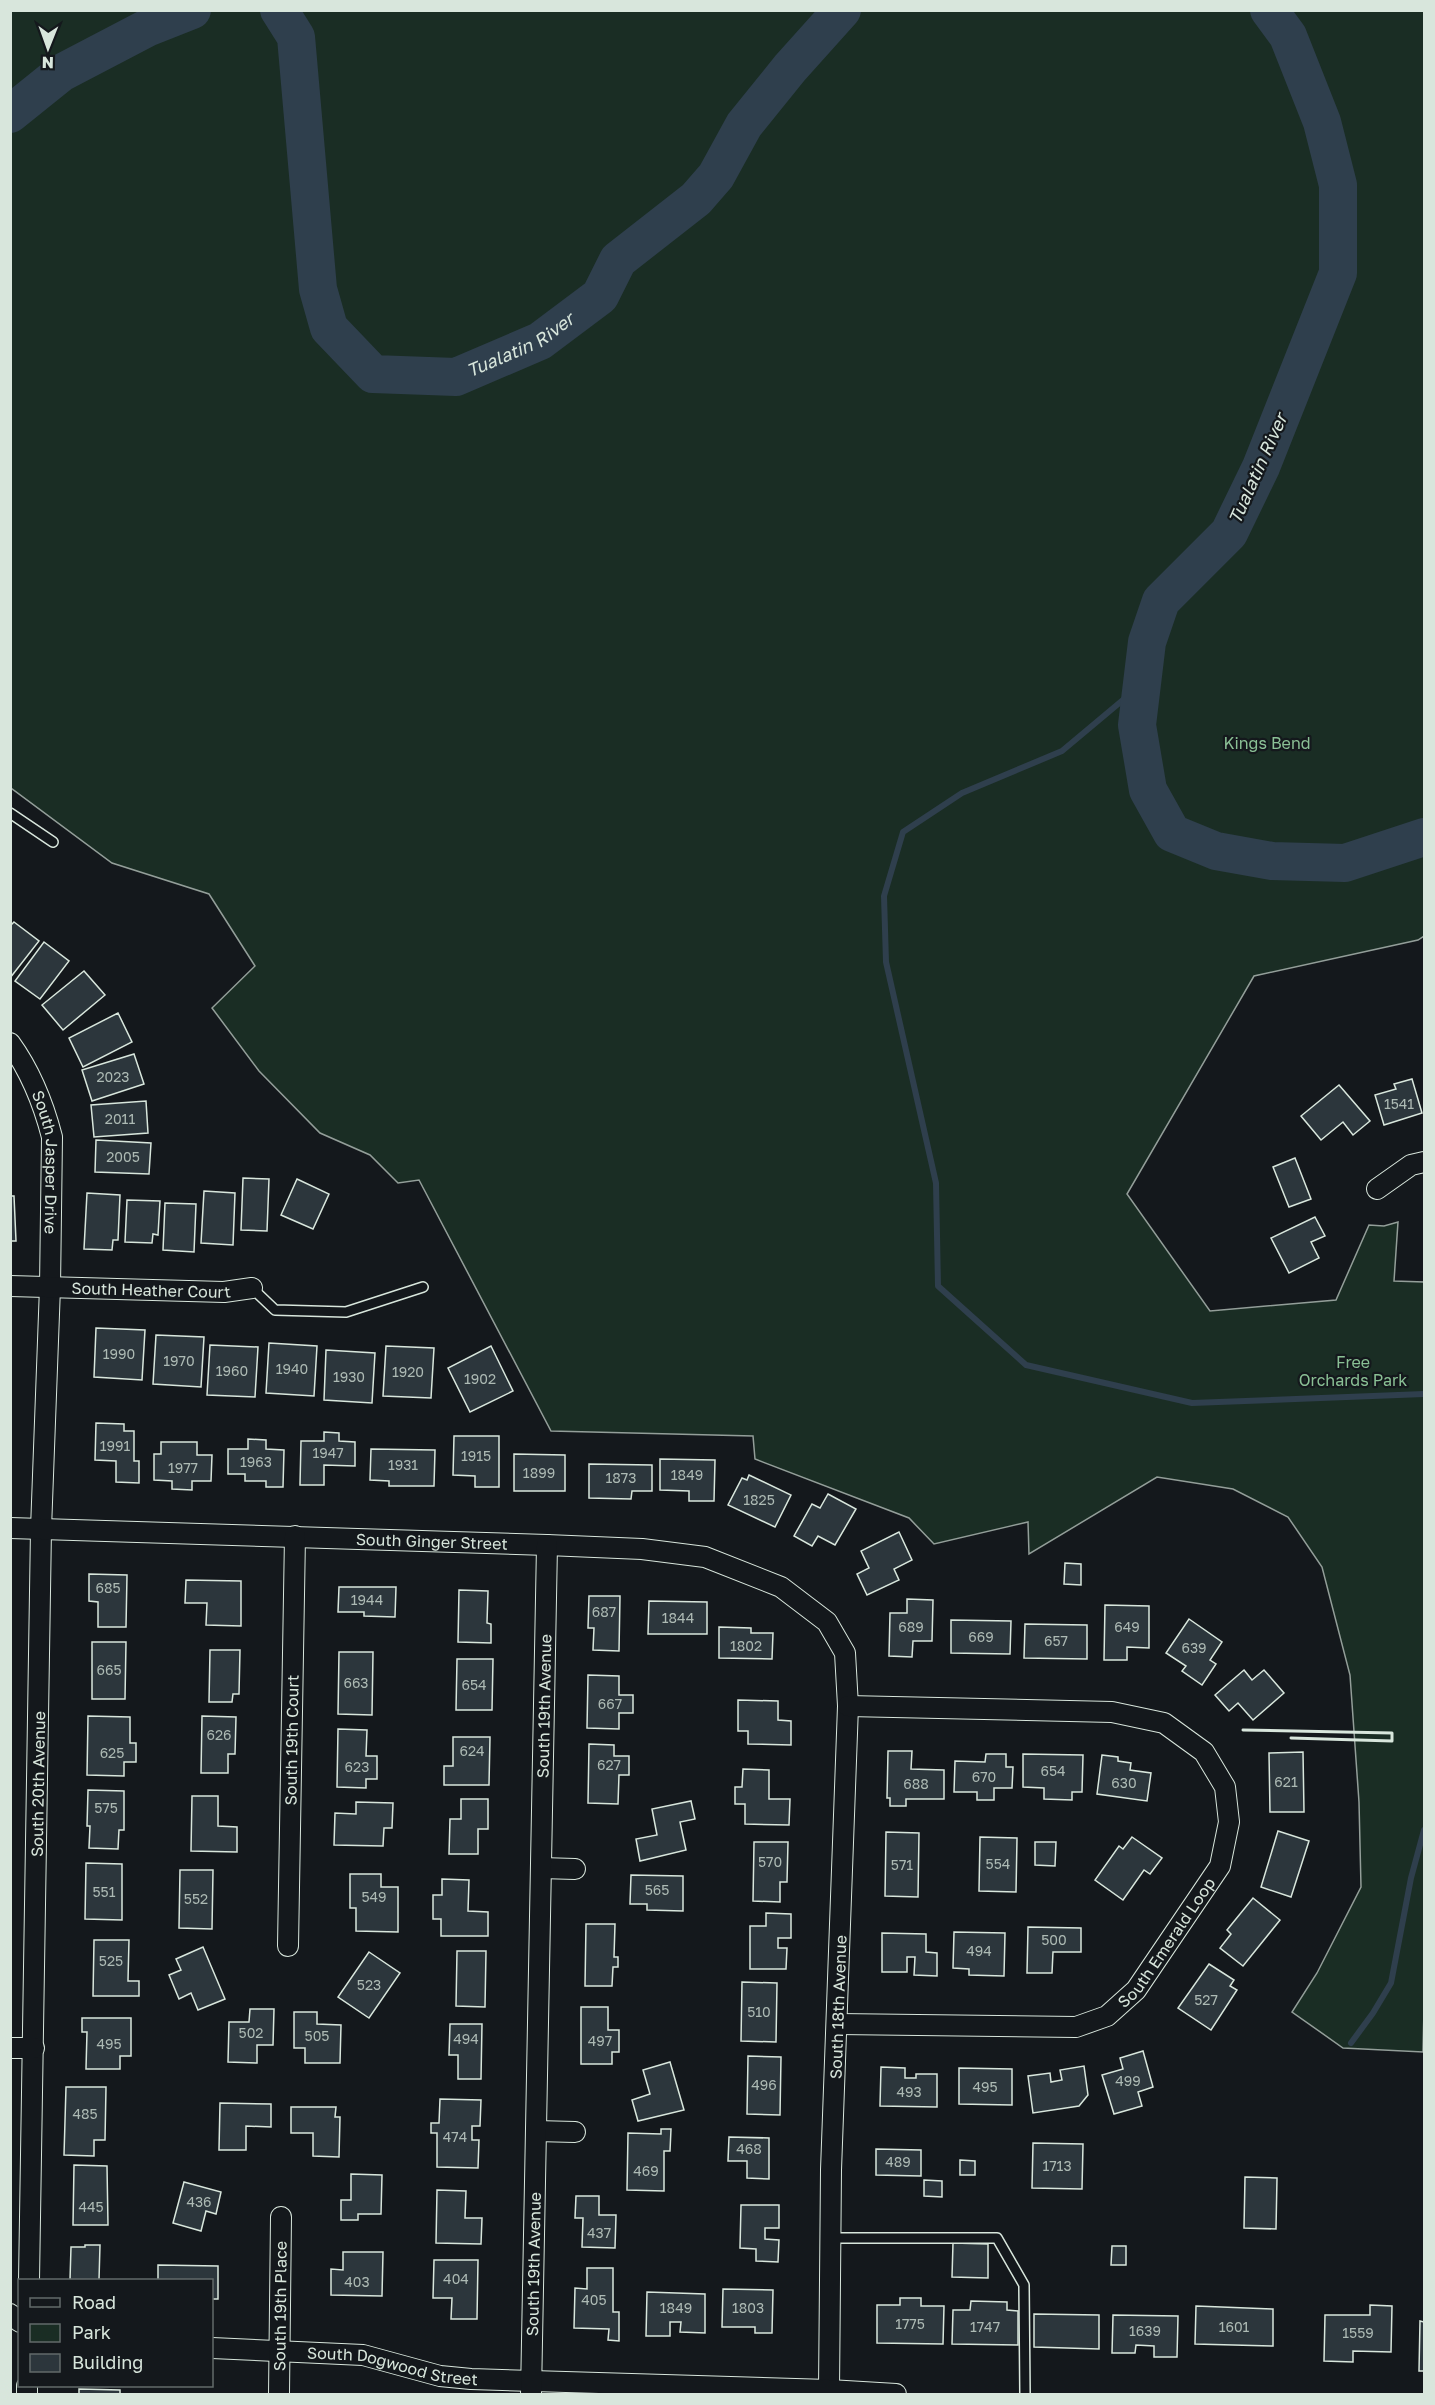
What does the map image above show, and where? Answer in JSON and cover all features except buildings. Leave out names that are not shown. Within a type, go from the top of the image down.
[{"type":"street","name":"South Jasper Drive","points":[[10,1043],[32,1077],[52,1137],[50,1287]]},
{"type":"street","points":[[1377,1189],[1411,1166],[1425,1162]]},
{"type":"street","name":"South Heather Court","points":[[10,1286],[224,1292],[252,1288]]},
{"type":"street","name":"South 20th Avenue","points":[[29,2279],[41,1529],[50,1287]]},
{"type":"street","name":"South Ginger Street","points":[[10,1528],[642,1549],[705,1557],[781,1587],[827,1622],[831,1629]]},
{"type":"street","name":"South 19th Court","points":[[288,1946],[296,1536]]},
{"type":"street","name":"South 19th Avenue","points":[[531,2388],[546,1545]]},
{"type":"street","name":"South 18th Avenue","points":[[829,2390],[831,2170],[848,1706],[845,1653],[831,1629]]},
{"type":"street","name":"South Emerald Loop","points":[[838,2024],[1076,2027],[1107,2016],[1136,1990],[1220,1866],[1229,1822],[1225,1787],[1204,1752],[1164,1723],[1112,1712],[848,1706]]},
{"type":"street","points":[[541,1868],[575,1869]]},
{"type":"street","points":[[10,2048],[34,2048]]},
{"type":"street","points":[[536,2131],[575,2132]]},
{"type":"street","name":"South 19th Place","points":[[279,2394],[281,2217]]},
{"type":"street","name":"South Dogwood Street","points":[[213,2348],[363,2355],[440,2376],[531,2388],[829,2390],[896,2394]]},
{"type":"lane","points":[[10,813],[53,842]]},
{"type":"lane","points":[[252,1288],[275,1310],[337,1312],[356,1310],[423,1287]]},
{"type":"lane","points":[[830,2238],[997,2238],[1024,2285],[1025,2394]]},
{"type":"green space","points":[[11,10],[1424,11],[1424,936],[1418,940],[1254,976],[1127,1194],[1210,1311],[1336,1300],[1369,1225],[1384,1226],[1398,1222],[1394,1281],[1424,1282],[1423,2052],[1343,2048],[1292,2012],[1317,1973],[1361,1887],[1359,1802],[1350,1675],[1322,1567],[1288,1517],[1233,1489],[1157,1477],[1029,1554],[1028,1522],[934,1544],[909,1518],[755,1459],[753,1436],[551,1431],[419,1180],[398,1183],[370,1155],[320,1133],[259,1071],[212,1008],[255,966],[209,894],[112,863],[11,788]]},
{"type":"waterway","name":"Tualatin River","points":[[10,114],[61,73],[149,27],[192,10]]},
{"type":"waterway","name":"Tualatin River","points":[[279,10],[296,37],[318,289],[329,328],[373,374],[456,377],[540,341],[600,296],[618,260],[696,199],[716,176],[744,125],[790,68],[842,10]]},
{"type":"waterway","name":"Tualatin River","points":[[1269,10],[1288,36],[1322,122],[1338,185],[1338,273],[1261,467],[1229,533],[1161,601],[1147,642],[1137,725],[1148,790],[1172,833],[1216,851],[1272,861],[1345,863],[1424,837]]},
{"type":"waterway","points":[[1142,684],[1062,751],[962,793],[903,832],[884,896],[886,962],[936,1183],[938,1286],[1026,1365],[1192,1403],[1424,1394]]},
{"type":"waterway","points":[[1351,2043],[1391,1983],[1411,1878],[1424,1830]]},
{"type":"wall","points":[[1243,1730],[1392,1733],[1392,1741],[1291,1738]]},
{"type":"park label","name":"Kings Bend","points":[[1267,743]]},
{"type":"park label","name":"Free Orchards Park","points":[[1353,1371]]}]
